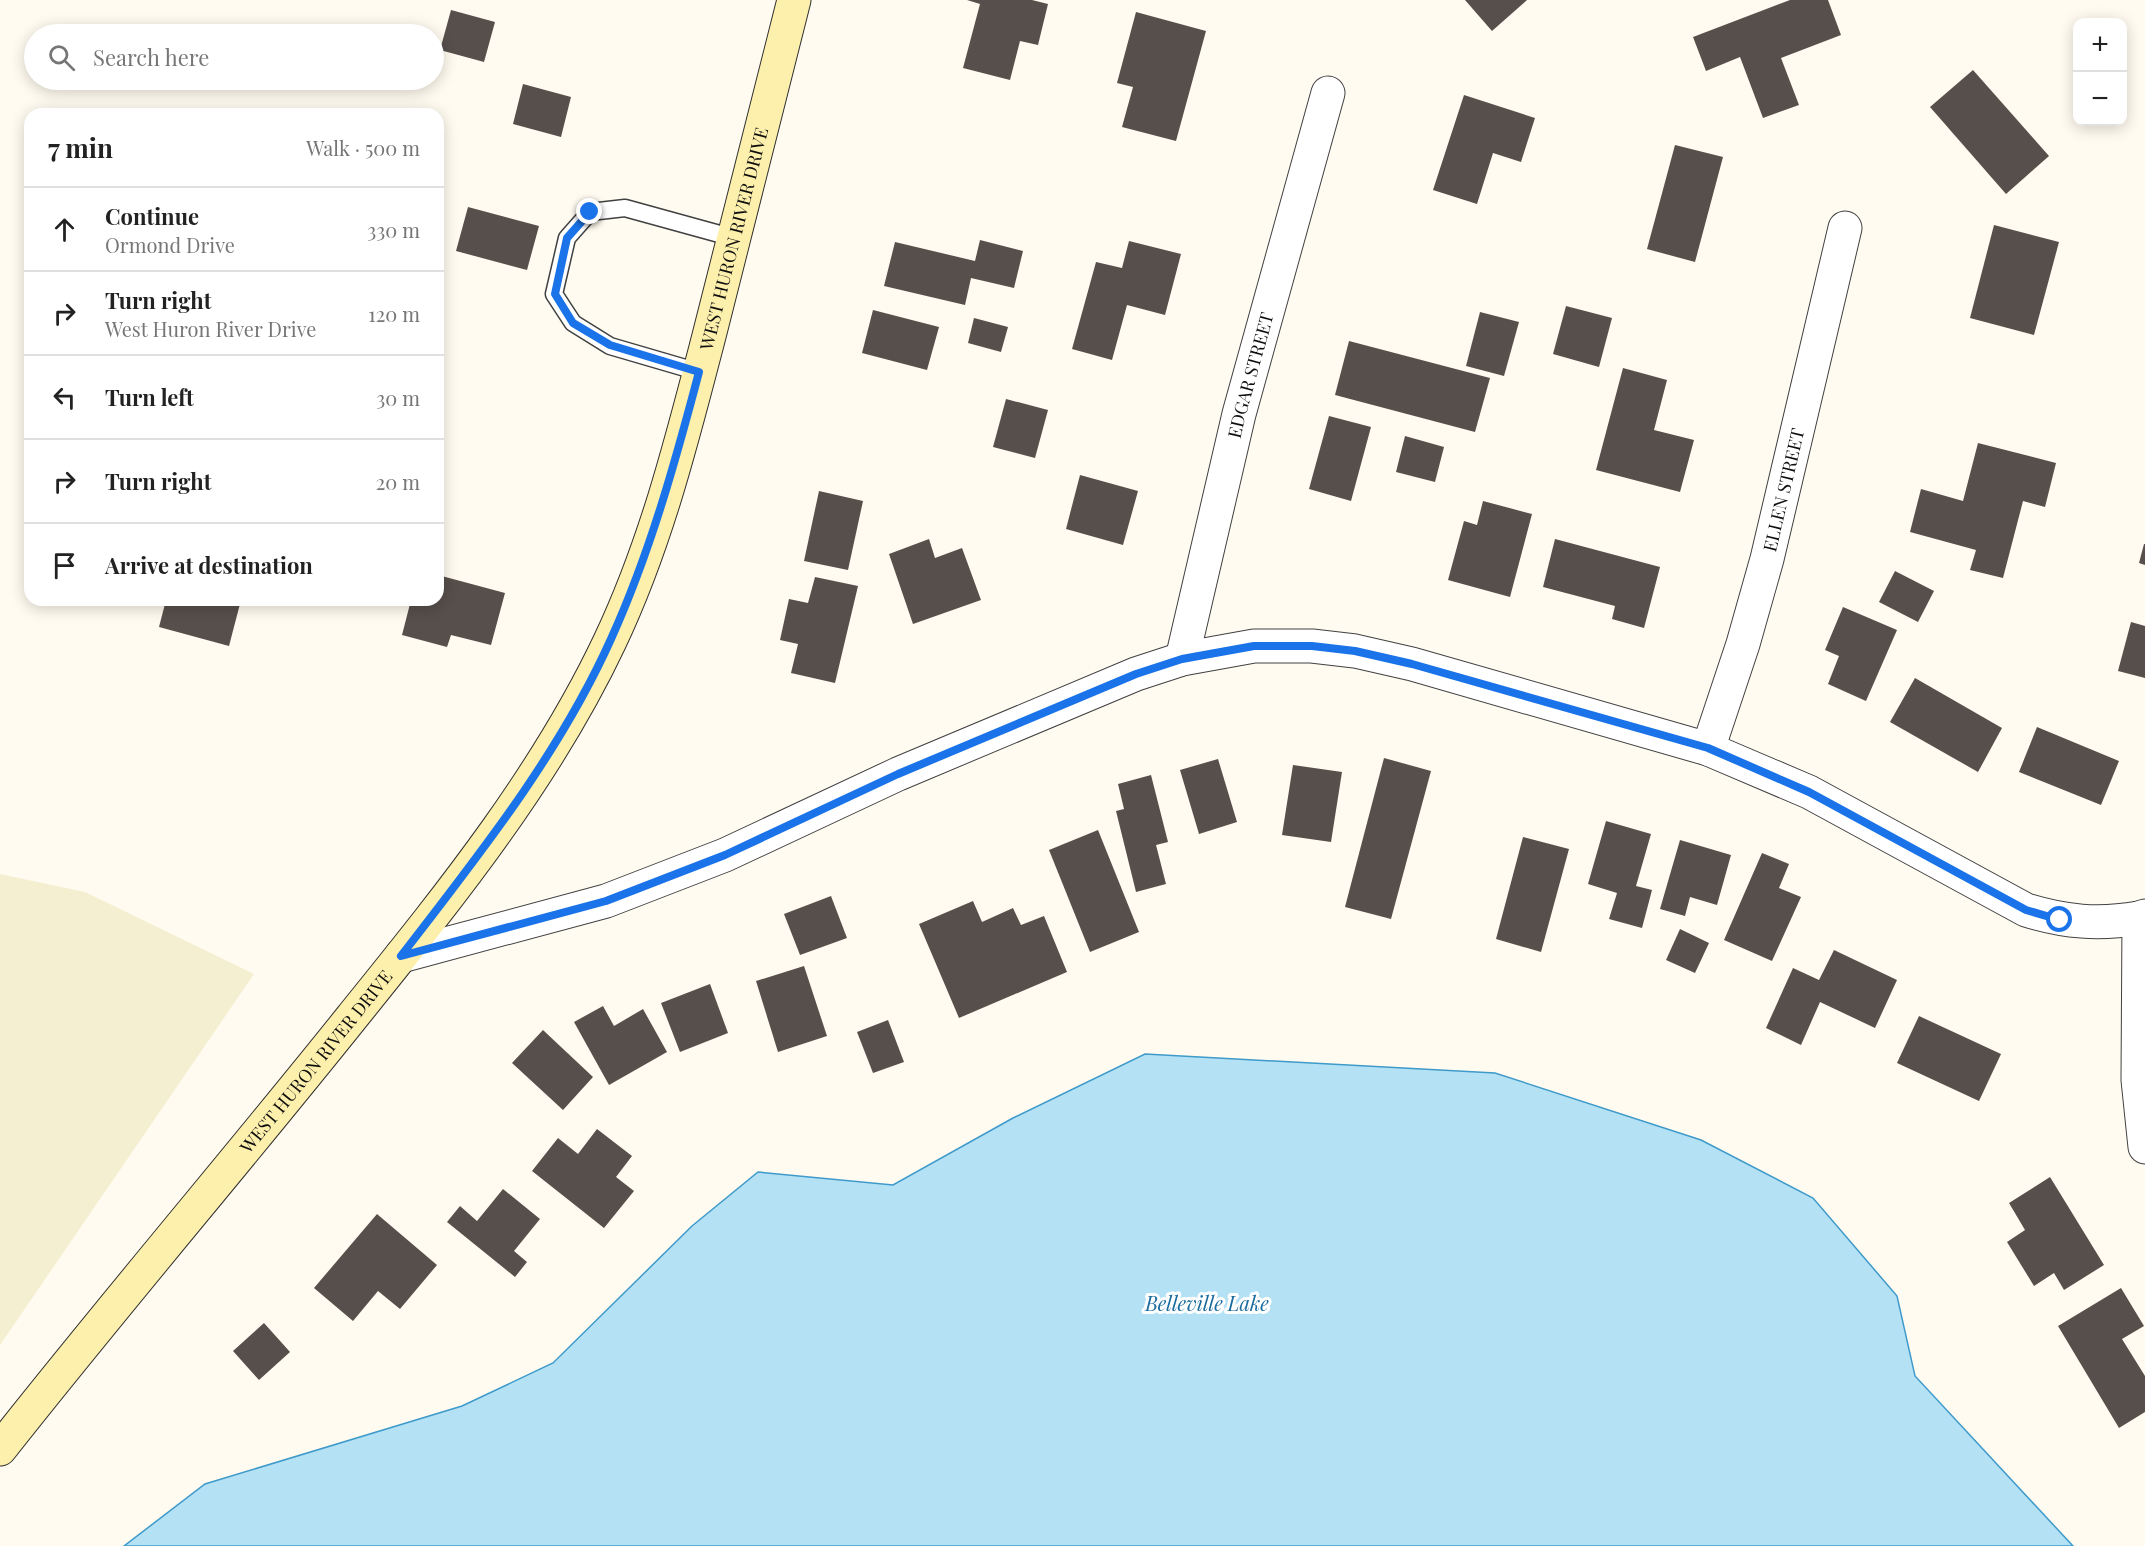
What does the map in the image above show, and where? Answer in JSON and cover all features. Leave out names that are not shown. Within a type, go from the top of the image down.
[{"type":"main road","name":"WEST HURON RIVER DRIVE","points":[[0,1449],[401,956],[488,842],[548,754],[611,640],[655,531],[699,372],[794,0]]},
{"type":"street","name":"EDGAR STREET","points":[[1182,659],[1239,414],[1328,93]]},
{"type":"street","name":"ELLEN STREET","points":[[1708,748],[1743,644],[1767,559],[1845,228]]},
{"type":"street","points":[[401,956],[606,901],[725,855],[898,774],[1136,674],[1182,659],[1254,646],[1312,646],[1355,651],[1412,664],[1708,748],[1809,792],[2026,910],[2060,920],[2086,923],[2142,917],[2138,1080],[2145,1147]]},
{"type":"lane","points":[[699,372],[610,345],[573,323],[555,294],[567,238],[590,212],[625,208],[734,238]]},
{"type":"shaded area","points":[[0,874],[85,892],[254,974],[0,1345]]},
{"type":"water","name":"Belleville Lake","points":[[1145,1054],[1495,1073],[1701,1140],[1813,1198],[1897,1296],[1915,1376],[2073,1546],[124,1546],[205,1484],[462,1406],[553,1363],[692,1226],[758,1172],[893,1185],[1013,1118]]},
{"type":"building","points":[[967,0],[1032,0],[1048,4],[1038,45],[1020,41],[1010,80],[963,68],[980,4]]},
{"type":"building","points":[[1465,0],[1527,0],[1492,31]]},
{"type":"building","points":[[1790,0],[1828,0],[1841,35],[1781,58],[1799,105],[1763,118],[1740,57],[1706,71],[1693,37]]},
{"type":"building","points":[[451,10],[495,22],[484,62],[444,51],[444,35]]},
{"type":"building","points":[[1136,12],[1206,31],[1176,141],[1122,127],[1133,87],[1117,83]]},
{"type":"building","points":[[1973,70],[2049,156],[2006,194],[1930,107]]},
{"type":"building","points":[[523,84],[571,97],[561,137],[513,124]]},
{"type":"building","points":[[1464,95],[1535,118],[1521,162],[1493,153],[1477,204],[1433,190]]},
{"type":"building","points":[[1675,145],[1723,157],[1695,262],[1647,249]]},
{"type":"building","points":[[468,207],[539,226],[527,270],[456,251]]},
{"type":"building","points":[[1994,225],[2059,242],[2034,335],[1970,318]]},
{"type":"building","points":[[980,240],[1023,251],[1014,288],[971,278],[965,305],[884,286],[895,242],[975,261]]},
{"type":"building","points":[[1129,241],[1181,254],[1165,315],[1127,305],[1112,360],[1072,349],[1096,262],[1122,268]]},
{"type":"building","points":[[1566,306],[1612,318],[1599,367],[1553,354]]},
{"type":"building","points":[[873,310],[939,327],[927,370],[862,353]]},
{"type":"building","points":[[1480,312],[1519,322],[1504,376],[1466,366]]},
{"type":"building","points":[[974,318],[1008,327],[1001,352],[968,343]]},
{"type":"building","points":[[1349,341],[1490,378],[1475,432],[1335,395]]},
{"type":"building","points":[[1623,368],[1667,380],[1654,430],[1694,440],[1680,492],[1596,470]]},
{"type":"building","points":[[1006,399],[1048,410],[1035,458],[993,447]]},
{"type":"building","points":[[1329,416],[1371,427],[1351,501],[1309,489]]},
{"type":"building","points":[[1405,436],[1444,447],[1435,482],[1396,472]]},
{"type":"building","points":[[1978,443],[2056,463],[2045,507],[2023,501],[2003,578],[1970,570],[1976,550],[1910,532],[1921,489],[1963,501]]},
{"type":"building","points":[[1080,475],[1138,491],[1123,545],[1066,529]]},
{"type":"building","points":[[819,491],[863,501],[848,570],[804,561]]},
{"type":"building","points":[[1483,501],[1532,514],[1510,597],[1448,580],[1464,521],[1477,525]]},
{"type":"building","points":[[929,539],[935,558],[962,548],[981,600],[913,624],[889,554]]},
{"type":"building","points":[[1555,539],[1660,567],[1644,628],[1612,619],[1615,606],[1543,587]]},
{"type":"building","points":[[2145,544],[2145,565],[2139,563]]},
{"type":"building","points":[[1895,571],[1934,591],[1918,622],[1879,602]]},
{"type":"building","points":[[444,577],[505,593],[491,645],[451,635],[447,647],[402,635],[409,606],[444,606]]},
{"type":"building","points":[[815,577],[858,586],[835,683],[791,673],[798,644],[780,640],[789,599],[808,603]]},
{"type":"building","points":[[164,606],[239,606],[229,646],[159,627]]},
{"type":"building","points":[[1843,607],[1897,630],[1866,701],[1828,684],[1839,656],[1825,650]]},
{"type":"building","points":[[2131,622],[2145,626],[2145,678],[2118,671]]},
{"type":"building","points":[[1915,678],[2002,728],[1978,772],[1890,722]]},
{"type":"building","points":[[2037,727],[2119,761],[2101,805],[2019,772]]},
{"type":"building","points":[[1384,758],[1431,771],[1391,919],[1345,907]]},
{"type":"building","points":[[1218,759],[1237,822],[1199,834],[1180,770]]},
{"type":"building","points":[[1293,765],[1342,772],[1331,842],[1282,835]]},
{"type":"building","points":[[1151,775],[1168,842],[1156,845],[1166,884],[1136,892],[1116,811],[1124,809],[1118,784]]},
{"type":"building","points":[[1606,821],[1651,834],[1636,886],[1652,890],[1642,928],[1609,919],[1617,893],[1588,884]]},
{"type":"building","points":[[1098,830],[1139,932],[1090,952],[1049,850]]},
{"type":"building","points":[[1523,837],[1569,849],[1541,952],[1496,939]]},
{"type":"building","points":[[1680,840],[1731,855],[1717,905],[1690,897],[1685,916],[1660,909]]},
{"type":"building","points":[[1762,853],[1789,864],[1779,888],[1801,897],[1772,961],[1724,940]]},
{"type":"building","points":[[831,896],[847,938],[800,955],[784,914]]},
{"type":"building","points":[[973,901],[982,922],[1013,908],[1021,925],[1044,916],[1067,972],[959,1018],[919,924]]},
{"type":"building","points":[[1680,929],[1709,943],[1695,973],[1666,960]]},
{"type":"building","points":[[1834,950],[1897,980],[1875,1028],[1820,1002],[1801,1045],[1766,1028],[1793,968],[1819,980]]},
{"type":"building","points":[[804,966],[827,1036],[778,1052],[756,981]]},
{"type":"building","points":[[710,984],[728,1033],[680,1052],[661,1003]]},
{"type":"building","points":[[603,1006],[614,1026],[643,1009],[667,1052],[609,1085],[574,1022]]},
{"type":"building","points":[[1919,1016],[2001,1054],[1979,1101],[1897,1063]]},
{"type":"building","points":[[888,1020],[904,1062],[873,1073],[857,1032]]},
{"type":"building","points":[[543,1030],[593,1077],[563,1110],[512,1063]]},
{"type":"building","points":[[597,1129],[632,1156],[616,1177],[634,1191],[604,1228],[532,1171],[558,1138],[578,1154]]},
{"type":"building","points":[[2050,1177],[2104,1265],[2064,1290],[2054,1273],[2034,1286],[2007,1242],[2025,1230],[2009,1203]]},
{"type":"building","points":[[503,1189],[540,1219],[514,1251],[527,1262],[515,1277],[447,1222],[460,1206],[477,1221]]},
{"type":"building","points":[[377,1214],[437,1265],[400,1309],[378,1291],[353,1321],[314,1288]]},
{"type":"building","points":[[2121,1288],[2144,1326],[2122,1339],[2145,1376],[2145,1412],[2119,1428],[2058,1326]]},
{"type":"building","points":[[264,1323],[290,1352],[259,1380],[233,1351]]},
{"type":"route","points":[[590,212],[567,238],[555,294],[573,323],[610,345],[699,372],[655,531],[611,640],[548,754],[488,842],[401,956],[606,901],[725,855],[898,774],[1136,674],[1182,659],[1254,646],[1312,646],[1355,651],[1412,664],[1708,748],[1759,768],[1809,792],[2026,910],[2060,920]]}]
